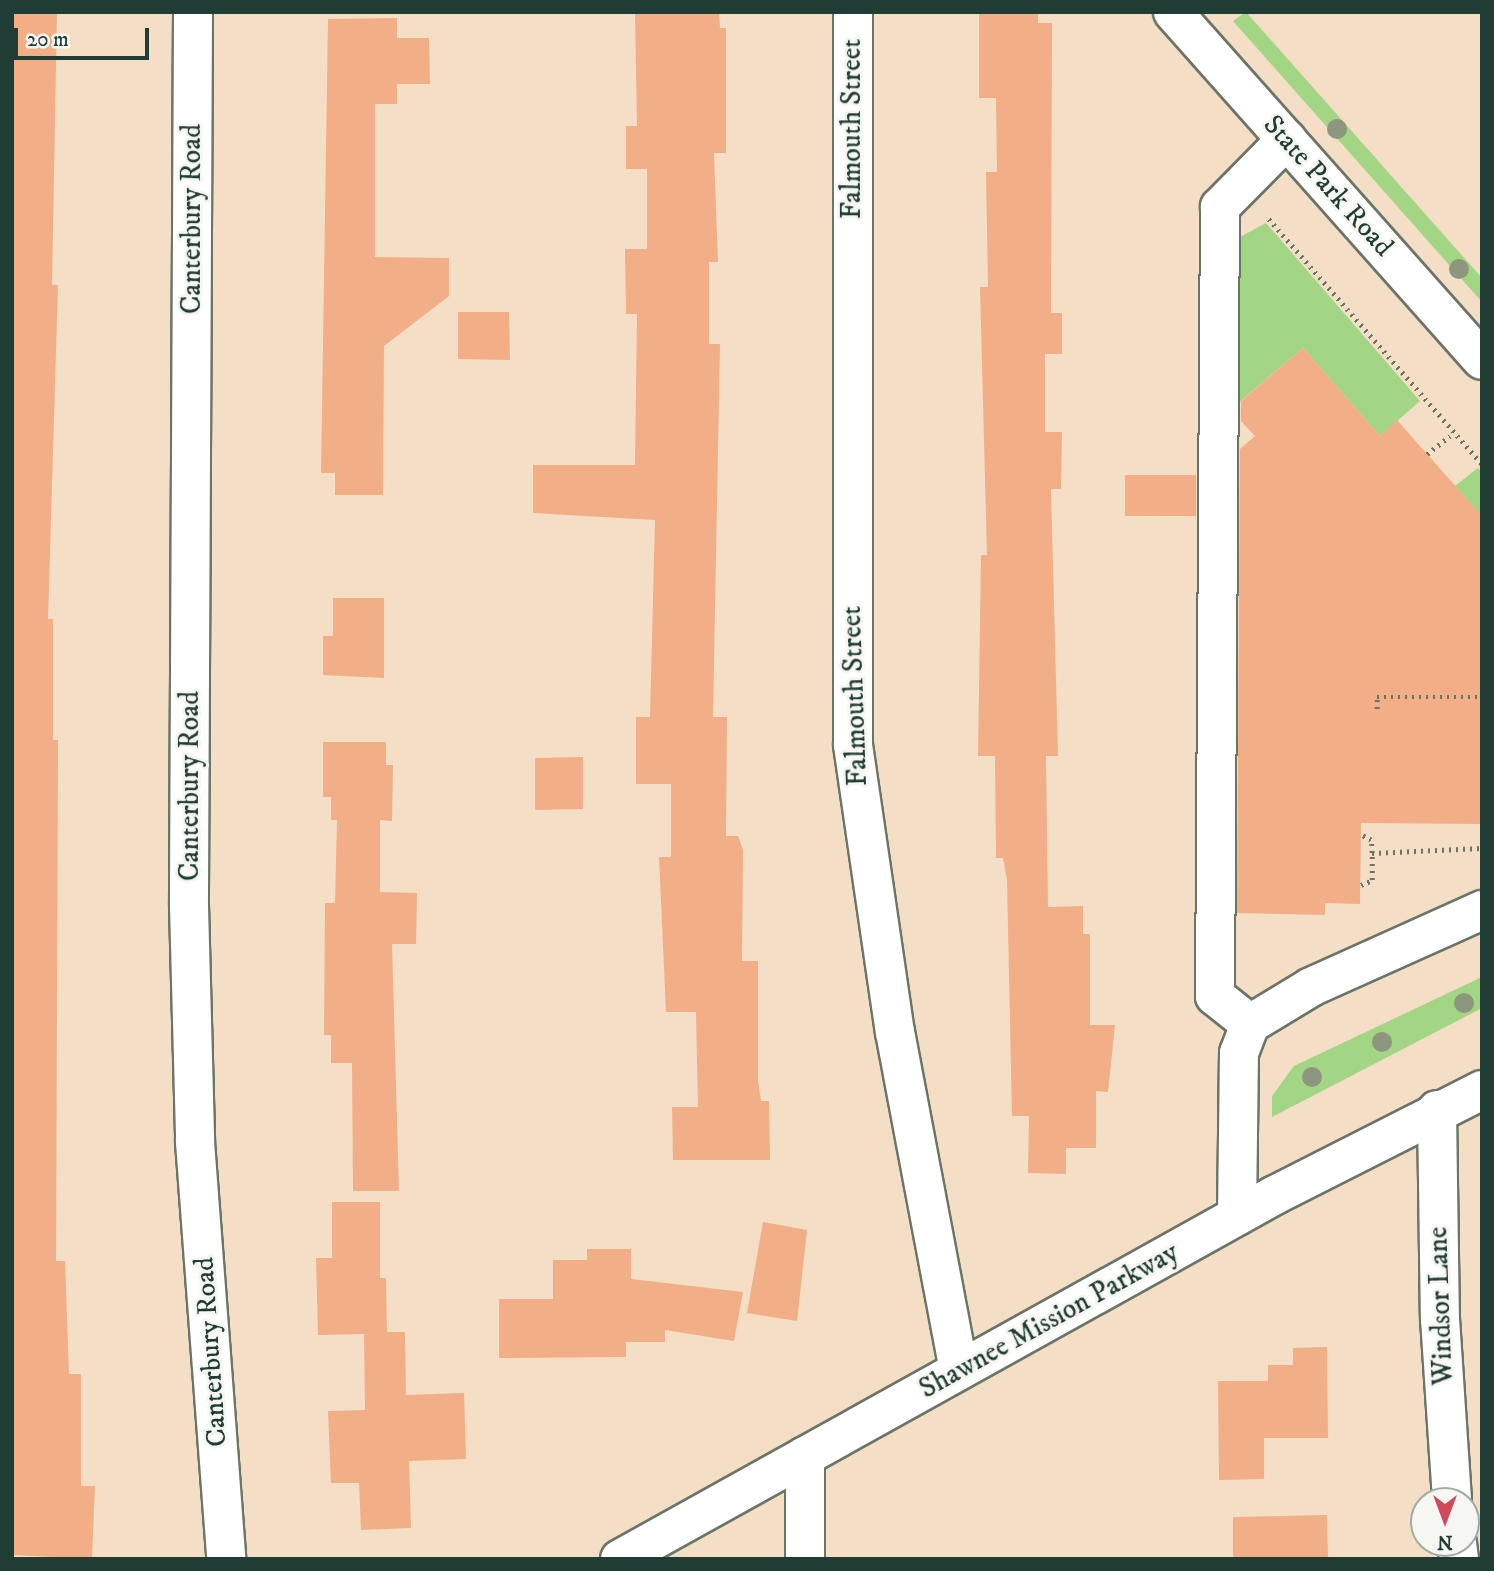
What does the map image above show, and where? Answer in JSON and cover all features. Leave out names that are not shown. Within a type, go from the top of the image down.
[{"type":"main road","name":"Canterbury Road","points":[[193,12],[189,906],[195,1142],[226,1559]]},
{"type":"main road","name":"Falmouth Street","points":[[853,12],[853,745],[895,1032],[959,1370]]},
{"type":"main road","name":"State Park Road","points":[[1172,12],[1482,360]]},
{"type":"main road","points":[[1250,1024],[1215,996],[1220,206],[1239,184],[1287,139]]},
{"type":"main road","points":[[1237,1216],[1240,1053],[1250,1024],[1311,987],[1482,910]]},
{"type":"main road","name":"Shawnee Mission Parkway","points":[[620,1559],[1237,1216],[1437,1110],[1482,1090]]},
{"type":"main road","name":"Windsor Lane","points":[[1437,1110],[1440,1319],[1451,1487]]},
{"type":"main road","points":[[805,1456],[805,1559]]},
{"type":"path","points":[[1239,184],[1482,464]]},
{"type":"path","points":[[1427,454],[1450,436]]},
{"type":"path","points":[[1377,709],[1377,697],[1482,697]]},
{"type":"path","points":[[1361,835],[1371,841],[1372,853],[1372,880],[1361,886]]},
{"type":"path","points":[[1372,853],[1482,848]]},
{"type":"green space","points":[[1246,12],[1482,278],[1482,302],[1233,21]]},
{"type":"green space","points":[[1266,223],[1420,401],[1380,436],[1303,348],[1230,410],[1229,243]]},
{"type":"green space","points":[[1478,468],[1482,472],[1482,516],[1455,486]]},
{"type":"green space","points":[[1482,977],[1482,1008],[1272,1117],[1272,1096],[1294,1066]]},
{"type":"building","points":[[12,12],[57,12],[52,285],[58,285],[48,619],[53,619],[53,740],[58,740],[56,1261],[65,1261],[69,1374],[81,1374],[81,1486],[95,1486],[92,1559],[12,1555]]},
{"type":"building","points":[[635,12],[719,12],[720,28],[726,28],[726,153],[714,153],[718,262],[709,262],[709,344],[720,344],[713,717],[727,717],[726,836],[738,836],[743,850],[742,961],[758,961],[758,1081],[761,1101],[769,1101],[770,1160],[673,1160],[672,1107],[698,1107],[696,1012],[666,1012],[659,857],[671,857],[671,784],[636,784],[636,717],[650,717],[655,520],[533,513],[533,465],[635,465],[637,314],[626,314],[625,249],[647,249],[647,169],[626,169],[626,126],[637,126]]},
{"type":"building","points":[[979,12],[1038,12],[1038,23],[1052,23],[1051,313],[1062,313],[1062,354],[1045,354],[1045,432],[1062,432],[1061,489],[1051,489],[1058,756],[1046,756],[1048,907],[1083,906],[1083,934],[1090,934],[1090,1025],[1115,1025],[1108,1092],[1096,1091],[1096,1148],[1066,1148],[1066,1174],[1028,1173],[1029,1116],[1012,1116],[1007,880],[1003,858],[996,858],[995,756],[978,756],[981,555],[987,555],[980,287],[988,287],[986,172],[997,172],[996,98],[979,98]]},
{"type":"building","points":[[397,18],[397,38],[429,38],[430,84],[397,84],[397,104],[375,104],[375,257],[449,258],[449,296],[384,346],[383,495],[335,495],[335,473],[321,473],[328,19]]},
{"type":"building","points":[[458,312],[509,312],[510,360],[458,359]]},
{"type":"building","points":[[1303,348],[1380,436],[1397,420],[1482,516],[1482,824],[1361,823],[1360,904],[1325,903],[1325,915],[1237,913],[1240,449],[1255,436],[1241,421],[1241,401]]},
{"type":"building","points":[[1125,475],[1196,475],[1196,516],[1125,516]]},
{"type":"building","points":[[333,598],[384,598],[384,678],[323,675],[323,636],[333,636]]},
{"type":"building","points":[[323,742],[386,742],[386,765],[393,765],[392,821],[380,820],[380,892],[417,893],[416,944],[392,944],[399,1191],[353,1191],[352,1063],[331,1063],[331,1035],[324,1035],[325,903],[335,903],[337,820],[331,820],[331,797],[323,797]]},
{"type":"building","points":[[583,757],[583,809],[535,810],[535,758]]},
{"type":"building","points":[[332,1202],[380,1202],[380,1278],[386,1278],[387,1332],[405,1332],[406,1395],[464,1393],[466,1459],[409,1461],[411,1528],[361,1530],[359,1483],[331,1483],[328,1411],[365,1410],[364,1334],[318,1335],[316,1258],[332,1258]]},
{"type":"building","points":[[763,1222],[807,1230],[797,1321],[747,1313]]},
{"type":"building","points":[[587,1249],[631,1249],[631,1279],[743,1292],[734,1341],[665,1330],[665,1342],[626,1342],[626,1357],[499,1358],[499,1299],[553,1299],[553,1260],[587,1260]]},
{"type":"building","points":[[1327,1347],[1328,1438],[1264,1438],[1264,1479],[1219,1480],[1218,1381],[1268,1381],[1268,1365],[1293,1365],[1293,1348]]},
{"type":"building","points":[[1327,1515],[1328,1559],[1233,1559],[1233,1517]]}]
